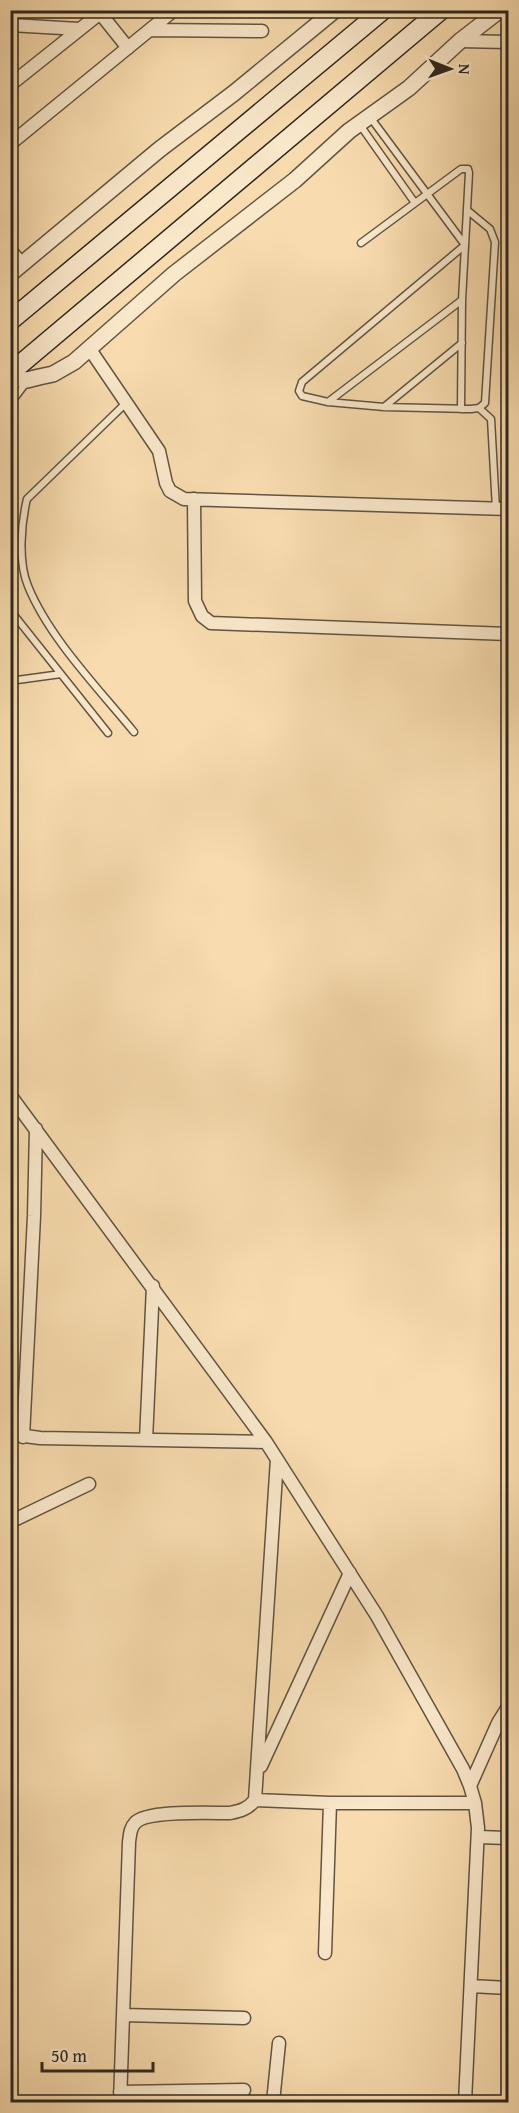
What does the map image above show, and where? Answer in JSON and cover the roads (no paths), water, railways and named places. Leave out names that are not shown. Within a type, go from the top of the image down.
[{"type":"main road","points":[[10,321],[383,10]]},
{"type":"main road","points":[[10,373],[441,10]]},
{"type":"street","points":[[10,144],[174,10]]},
{"type":"street","points":[[10,250],[16,269],[160,149],[234,93],[335,10]]},
{"type":"street","points":[[10,378],[27,380],[53,374],[74,362],[174,274],[295,180],[364,120],[409,88],[500,10]]},
{"type":"street","points":[[10,85],[102,12],[128,48]]},
{"type":"street","points":[[10,25],[79,29]]},
{"type":"street","points":[[152,30],[262,32]]},
{"type":"street","points":[[460,42],[508,42]]},
{"type":"street","points":[[89,348],[159,451],[170,491],[184,499],[502,509]]},
{"type":"street","points":[[194,499],[195,601],[202,616],[211,624],[508,634]]},
{"type":"street","points":[[10,1095],[266,1442],[377,1616],[470,1786],[475,1803],[478,1837],[465,2103]]},
{"type":"street","points":[[36,1129],[34,1216],[17,1435],[266,1442]]},
{"type":"street","points":[[146,1440],[153,1286]]},
{"type":"street","points":[[244,2090],[120,2097],[129,1842],[131,1829],[135,1822],[150,1815],[230,1813],[250,1806],[255,1800],[277,1459]]},
{"type":"street","points":[[10,1522],[89,1484]]},
{"type":"street","points":[[258,1773],[350,1573]]},
{"type":"street","points":[[470,1786],[498,1723],[508,1707]]},
{"type":"street","points":[[255,1800],[330,1803],[475,1803]]},
{"type":"street","points":[[325,1953],[330,1803]]},
{"type":"street","points":[[478,1837],[508,1838]]},
{"type":"street","points":[[471,1986],[508,1988]]},
{"type":"street","points":[[123,2015],[244,2018]]},
{"type":"street","points":[[273,2103],[279,2043]]},
{"type":"lane","points":[[364,120],[465,245]]},
{"type":"lane","points":[[364,120],[415,203]]},
{"type":"lane","points":[[361,243],[461,169],[467,169],[469,173],[462,300],[461,409]]},
{"type":"lane","points":[[465,245],[302,382],[298,391],[302,396],[328,402],[384,407],[461,409],[479,408],[485,403],[495,242],[490,229],[467,210]]},
{"type":"lane","points":[[328,402],[462,300]]},
{"type":"lane","points":[[384,407],[462,343]]},
{"type":"lane","points":[[10,404],[27,380]]},
{"type":"lane","points":[[126,403],[27,499],[21,548],[27,585],[53,632],[134,732]]},
{"type":"lane","points":[[479,408],[491,419],[502,509]]},
{"type":"lane","points":[[10,610],[108,733]]},
{"type":"lane","points":[[10,681],[61,674]]}]
